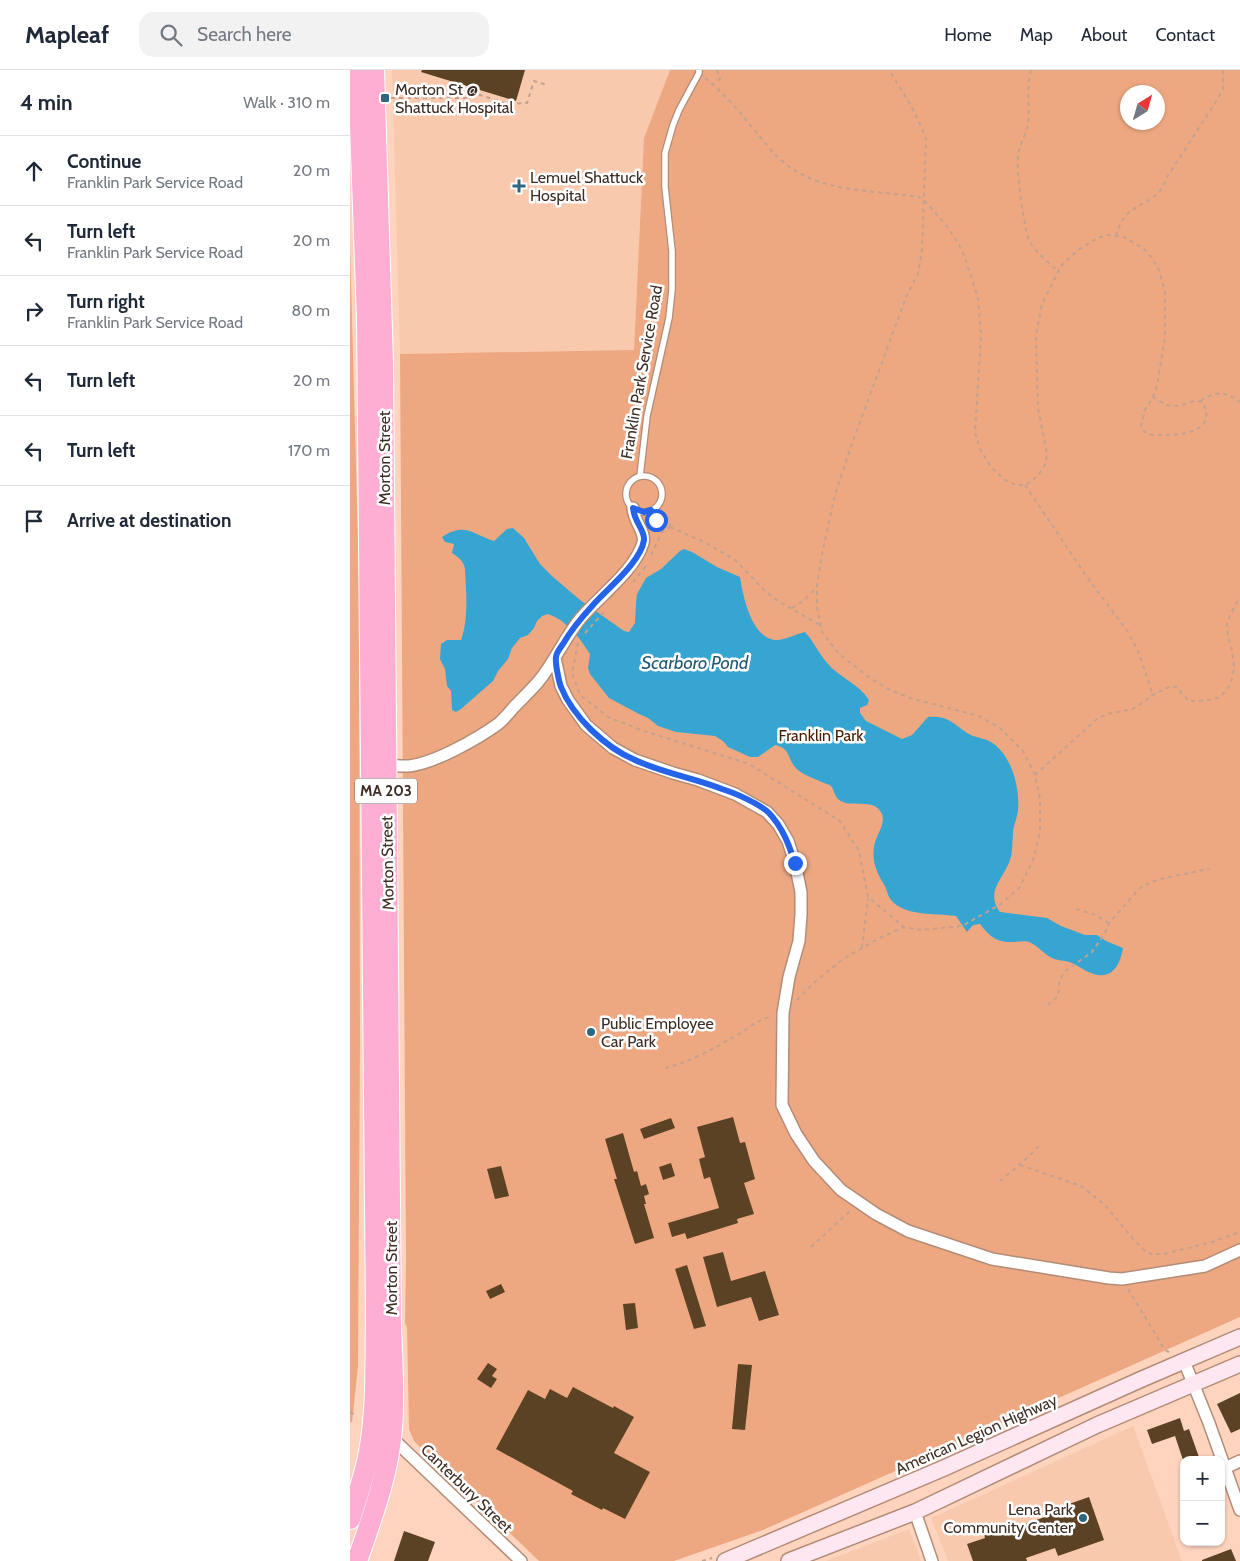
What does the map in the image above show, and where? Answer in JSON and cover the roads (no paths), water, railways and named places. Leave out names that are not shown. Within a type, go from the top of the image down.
[{"type":"highway","name":"Morton Street","points":[[352,1508],[367,1463],[371,1443],[376,1318],[367,318],[358,70]]},
{"type":"highway","name":"Morton Street","points":[[357,1561],[386,1468],[391,1437],[393,1386],[382,316],[374,70]]},
{"type":"main road","name":"American Legion Highway","points":[[725,1561],[944,1468],[1240,1337]]},
{"type":"main road","points":[[789,1561],[915,1512],[1097,1425],[1240,1364]]},
{"type":"street","name":"Franklin Park Service Road","points":[[386,766],[409,766],[427,762],[464,745],[499,723],[538,682],[567,637],[594,604],[622,576],[636,557],[644,536],[634,517],[633,508]]},
{"type":"street","points":[[555,658],[561,686],[568,700],[586,725],[613,748],[635,760],[736,794],[767,812],[778,824],[788,841],[801,892],[802,915],[799,941],[789,977],[783,1013],[782,1105],[796,1134],[814,1161],[841,1190],[876,1214],[908,1231],[992,1259],[1109,1278],[1122,1279],[1205,1266],[1240,1250]]},
{"type":"street","points":[[1184,1361],[1221,1456]]},
{"type":"street","name":"Canterbury Street","points":[[391,1437],[521,1561]]},
{"type":"street","points":[[1240,1461],[1225,1468],[1240,1510]]},
{"type":"street","points":[[352,1508],[374,1510]]},
{"type":"street","points":[[915,1512],[932,1561]]},
{"type":"lane","name":"Franklin Park Service Road","points":[[640,476],[647,416],[669,318],[672,290],[672,251],[665,187],[665,153],[679,110],[699,72]]},
{"type":"lane","name":"Franklin Park Service Road","points":[[640,476],[654,478],[661,487],[662,498],[655,508],[644,512],[633,508],[628,499],[627,489],[633,480],[640,476]]},
{"type":"water","name":"Scarboro Pond","points":[[513,528],[524,538],[540,564],[552,576],[580,600],[624,631],[629,632],[635,623],[637,594],[646,578],[661,569],[680,551],[684,549],[692,552],[717,567],[740,577],[749,614],[759,631],[766,637],[778,640],[805,632],[828,664],[865,694],[869,700],[867,705],[860,708],[860,713],[866,721],[902,739],[912,735],[928,717],[942,718],[952,722],[973,736],[991,742],[1009,763],[1018,792],[1011,857],[995,892],[996,905],[1000,912],[1047,918],[1061,926],[1085,935],[1097,935],[1123,948],[1116,968],[1107,974],[1094,974],[1072,963],[1052,958],[1029,942],[998,940],[990,935],[980,924],[973,925],[967,932],[956,916],[913,912],[897,905],[891,900],[874,861],[875,843],[883,822],[882,814],[878,809],[868,804],[843,802],[838,799],[830,785],[800,772],[794,766],[787,752],[780,746],[775,745],[758,757],[750,757],[728,747],[715,736],[676,732],[658,726],[648,718],[609,698],[590,674],[588,668],[590,654],[579,638],[562,621],[548,614],[542,616],[537,621],[528,635],[520,638],[493,681],[461,709],[456,712],[452,710],[451,691],[447,686],[445,669],[440,659],[441,644],[447,640],[461,640],[464,632],[466,614],[465,569],[462,561],[452,553],[454,544],[445,542],[442,537],[457,530],[463,530],[494,541],[507,529]]},
{"type":"place","name":"Morton St @ Shattuck Hospital","points":[[385,98]]},
{"type":"place","name":"Lemuel Shattuck Hospital","points":[[519,186]]},
{"type":"place","name":"Public Employee Car Park","points":[[591,1032]]},
{"type":"place","name":"Lena Park Community Center","points":[[1083,1518]]},
{"type":"park label","name":"Franklin Park","points":[[821,735]]}]
